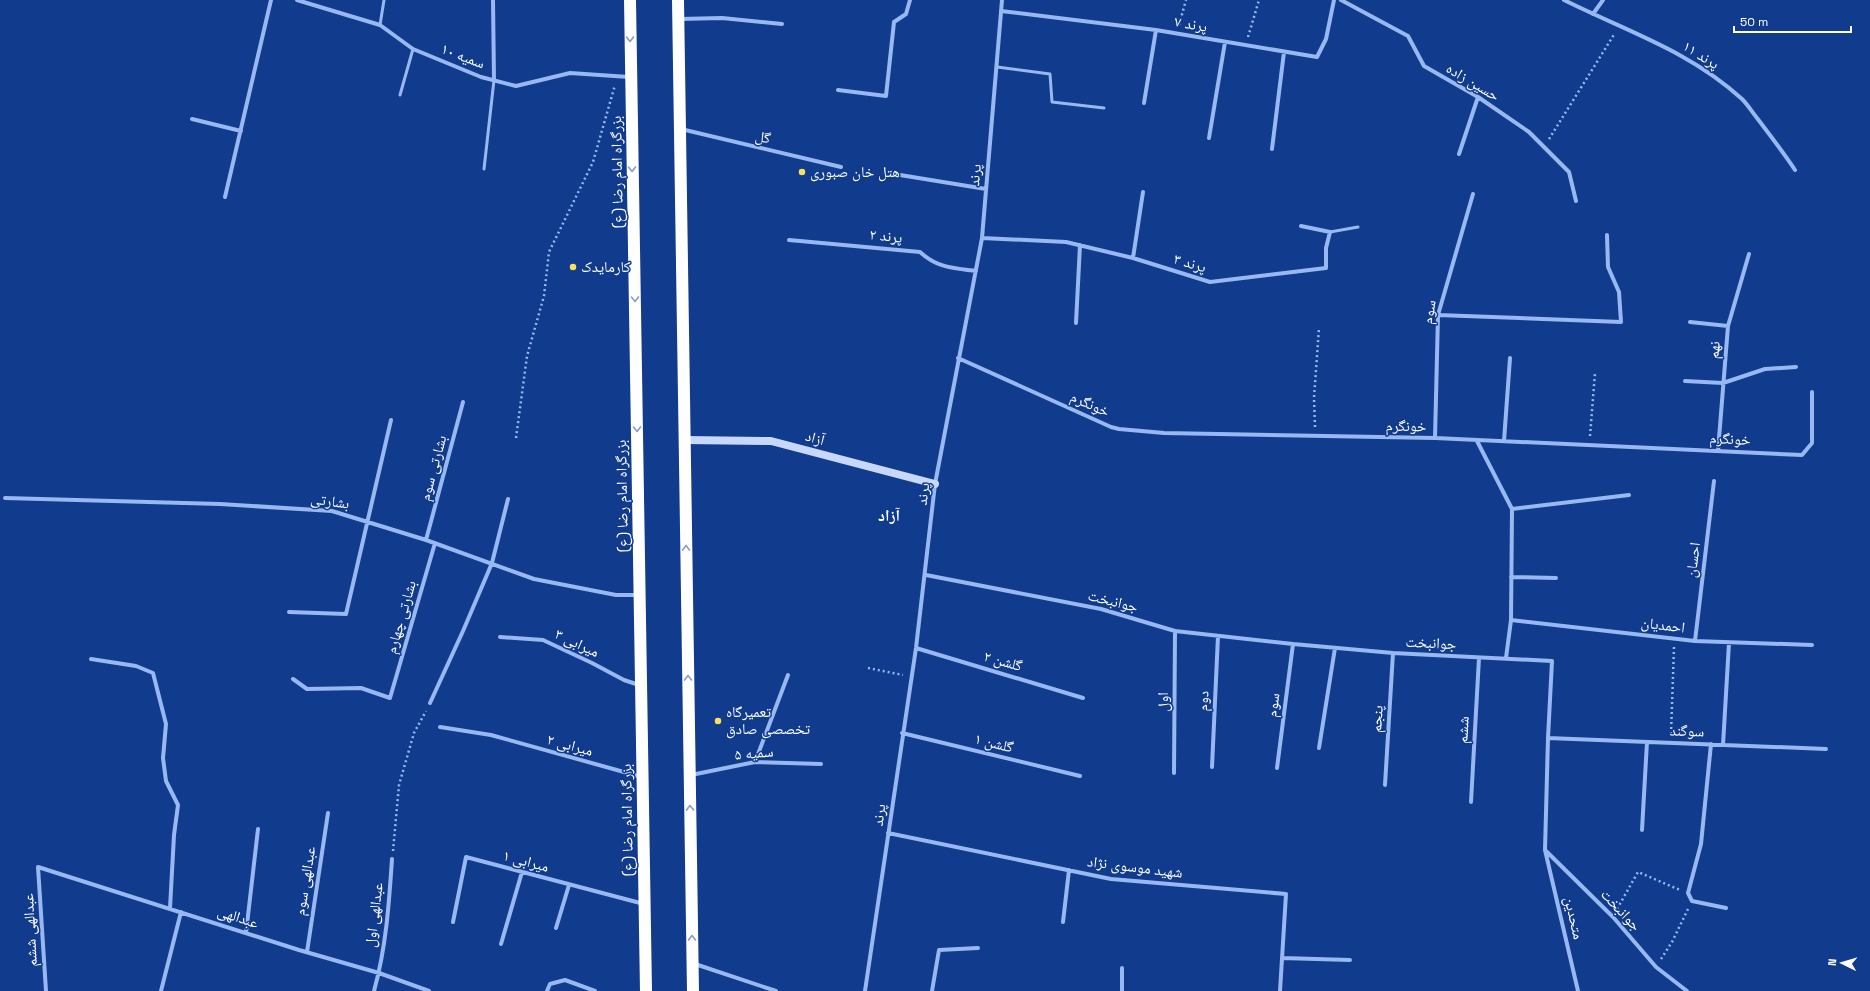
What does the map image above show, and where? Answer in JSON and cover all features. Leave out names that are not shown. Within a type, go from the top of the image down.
[{"type":"highway","name":"بزرگراه امام رضا (ع)","points":[[630,0],[640,595],[644,990]]},
{"type":"highway","points":[[678,0],[693,991]]},
{"type":"street","points":[[225,197],[271,0]]},
{"type":"street","name":"سمیه ۱۰","points":[[297,0],[380,25],[413,49],[494,80],[516,86],[570,72],[631,77]]},
{"type":"street","points":[[493,0],[494,80]]},
{"type":"street","points":[[838,90],[886,96],[894,22],[906,14],[910,0]]},
{"type":"street","name":"پرند","points":[[865,991],[902,733],[912,677],[926,575],[935,484],[982,238],[1002,0]]},
{"type":"street","name":"پرند ۷","points":[[1001,12],[1156,30],[1317,57],[1326,39],[1334,0]]},
{"type":"street","name":"حسین زاده","points":[[1342,0],[1408,36],[1424,66],[1478,97],[1529,132],[1569,172],[1576,201]]},
{"type":"street","name":"پرند ۱۱","points":[[1564,0],[1652,39],[1705,70],[1743,100],[1795,170]]},
{"type":"street","points":[[1593,14],[1603,0]]},
{"type":"street","points":[[678,19],[722,18],[782,24]]},
{"type":"street","points":[[1144,103],[1156,30]]},
{"type":"street","points":[[1209,138],[1225,42]]},
{"type":"street","points":[[1272,149],[1284,52]]},
{"type":"street","points":[[1459,154],[1478,97]]},
{"type":"street","points":[[192,119],[241,131]]},
{"type":"street","name":"گل","points":[[680,129],[841,167]]},
{"type":"street","points":[[900,175],[986,189]]},
{"type":"street","points":[[1133,258],[1143,192]]},
{"type":"street","name":"سوم","points":[[1435,438],[1438,315],[1473,194]]},
{"type":"street","points":[[1301,226],[1330,232]]},
{"type":"street","name":"پرند ۳","points":[[982,238],[1066,242],[1133,258],[1210,282],[1326,268],[1326,248],[1330,232]]},
{"type":"street","points":[[1438,315],[1621,322],[1619,292],[1608,268],[1607,235]]},
{"type":"street","name":"پرند ۲","points":[[789,240],[891,248],[920,252],[929,261],[939,265],[976,272]]},
{"type":"street","points":[[1076,323],[1080,246]]},
{"type":"street","name":"نهم","points":[[1718,451],[1728,326],[1749,254]]},
{"type":"street","points":[[1690,322],[1728,326]]},
{"type":"street","name":"خونگرم","points":[[958,358],[1111,427],[1164,434],[1435,438],[1802,454],[1812,443],[1812,392]]},
{"type":"street","points":[[1504,441],[1510,358]]},
{"type":"street","points":[[1685,381],[1723,383],[1765,369],[1796,367]]},
{"type":"street","name":"بشارتی سوم","points":[[426,540],[462,402]]},
{"type":"street","points":[[289,612],[346,614],[391,420]]},
{"type":"street","name":"آزاد","points":[[685,440],[771,441],[935,484]]},
{"type":"street","points":[[1477,441],[1512,509],[1511,620],[1506,658]]},
{"type":"street","name":"احسان","points":[[1695,641],[1714,481]]},
{"type":"street","points":[[1512,509],[1629,494]]},
{"type":"street","name":"بشارتی","points":[[5,498],[220,504],[332,511],[367,520],[534,579],[616,595],[640,595]]},
{"type":"street","points":[[430,703],[492,563],[508,499]]},
{"type":"street","name":"بشارتی چهارم","points":[[293,679],[307,689],[361,688],[390,698],[435,543]]},
{"type":"street","name":"جوانبخت","points":[[926,575],[1101,609],[1175,631],[1393,653],[1552,661],[1548,738],[1546,850],[1613,917],[1656,967],[1686,991]]},
{"type":"street","points":[[1511,577],[1556,578]]},
{"type":"street","name":"احمدیان","points":[[1511,620],[1695,641],[1812,646]]},
{"type":"street","name":"اول","points":[[1174,773],[1175,631]]},
{"type":"street","name":"دوم","points":[[1212,767],[1218,636]]},
{"type":"street","name":"میرابی ۳","points":[[500,637],[543,640],[624,680],[641,686]]},
{"type":"street","points":[[1723,745],[1729,643]]},
{"type":"street","name":"سوم","points":[[1277,768],[1293,644]]},
{"type":"street","name":"گلشن ۲","points":[[916,648],[1083,698]]},
{"type":"street","points":[[1319,748],[1335,648]]},
{"type":"street","name":"پنجم","points":[[1385,785],[1393,653]]},
{"type":"street","name":"ششم","points":[[1471,802],[1478,658]]},
{"type":"street","points":[[91,659],[136,666],[153,674],[166,724],[163,758],[166,781],[178,804],[174,835],[170,908]]},
{"type":"street","points":[[755,762],[788,675]]},
{"type":"street","name":"میرابی ۲","points":[[440,727],[491,735],[642,777]]},
{"type":"street","name":"گلشن ۱","points":[[902,733],[1080,776]]},
{"type":"street","name":"سوگند","points":[[1548,738],[1826,749]]},
{"type":"street","points":[[1642,830],[1647,742]]},
{"type":"street","points":[[1711,744],[1701,844],[1688,893],[1692,902],[1726,908]]},
{"type":"street","name":"سمیه ۵","points":[[690,776],[755,762],[821,764]]},
{"type":"street","name":"عبدالهی سوم","points":[[307,952],[328,813]]},
{"type":"street","points":[[246,932],[258,829]]},
{"type":"street","name":"شهید موسوی نژاد","points":[[888,833],[1110,879],[1286,894],[1280,991]]},
{"type":"street","name":"متحدین","points":[[1546,850],[1578,991]]},
{"type":"street","name":"میرابی ۱","points":[[453,922],[466,857],[644,904]]},
{"type":"street","name":"عبدالهی اول","points":[[374,991],[379,974],[388,918],[392,859]]},
{"type":"street","name":"عبدالهی","points":[[38,867],[429,991]]},
{"type":"street","name":"عبدالهی ششم","points":[[38,867],[46,991]]},
{"type":"street","points":[[1063,922],[1069,870]]},
{"type":"street","points":[[501,944],[522,872]]},
{"type":"street","points":[[556,928],[569,884]]},
{"type":"street","points":[[160,991],[181,912]]},
{"type":"street","points":[[932,991],[939,950],[978,948]]},
{"type":"street","points":[[1282,958],[1350,960]]},
{"type":"street","points":[[693,963],[776,991]]},
{"type":"street","points":[[1122,968],[1122,991]]},
{"type":"street","points":[[547,991],[550,984],[565,980],[595,991]]},
{"type":"lane","points":[[380,25],[384,0]]},
{"type":"lane","points":[[400,96],[413,49]]},
{"type":"lane","points":[[997,68],[1050,74],[1052,102],[1104,108]]},
{"type":"lane","points":[[484,169],[494,80]]},
{"type":"lane","points":[[1330,232],[1358,227]]},
{"type":"path","points":[[1176,34],[1186,0]]},
{"type":"path","points":[[1246,45],[1259,0]]},
{"type":"path","points":[[1544,146],[1620,26]]},
{"type":"path","points":[[516,438],[527,356],[544,296],[549,252],[592,162],[618,76]]},
{"type":"path","points":[[1316,436],[1314,398],[1319,328]]},
{"type":"path","points":[[1590,444],[1595,373]]},
{"type":"path","points":[[1671,742],[1675,639]]},
{"type":"path","points":[[868,668],[912,677]]},
{"type":"path","points":[[392,859],[399,786],[414,733],[430,703]]},
{"type":"path","points":[[1613,917],[1638,872],[1688,893]]},
{"type":"path","points":[[1656,967],[1672,942],[1692,902]]},
{"type":"place","name":"هتل خان صبوری","points":[[802,172]]},
{"type":"place","name":"کارمایدک","points":[[573,267]]},
{"type":"place","name":"تعمیرگاه تخصصی صادق","points":[[718,721]]},
{"type":"district","name":"آزاد","points":[[889,515]]}]
